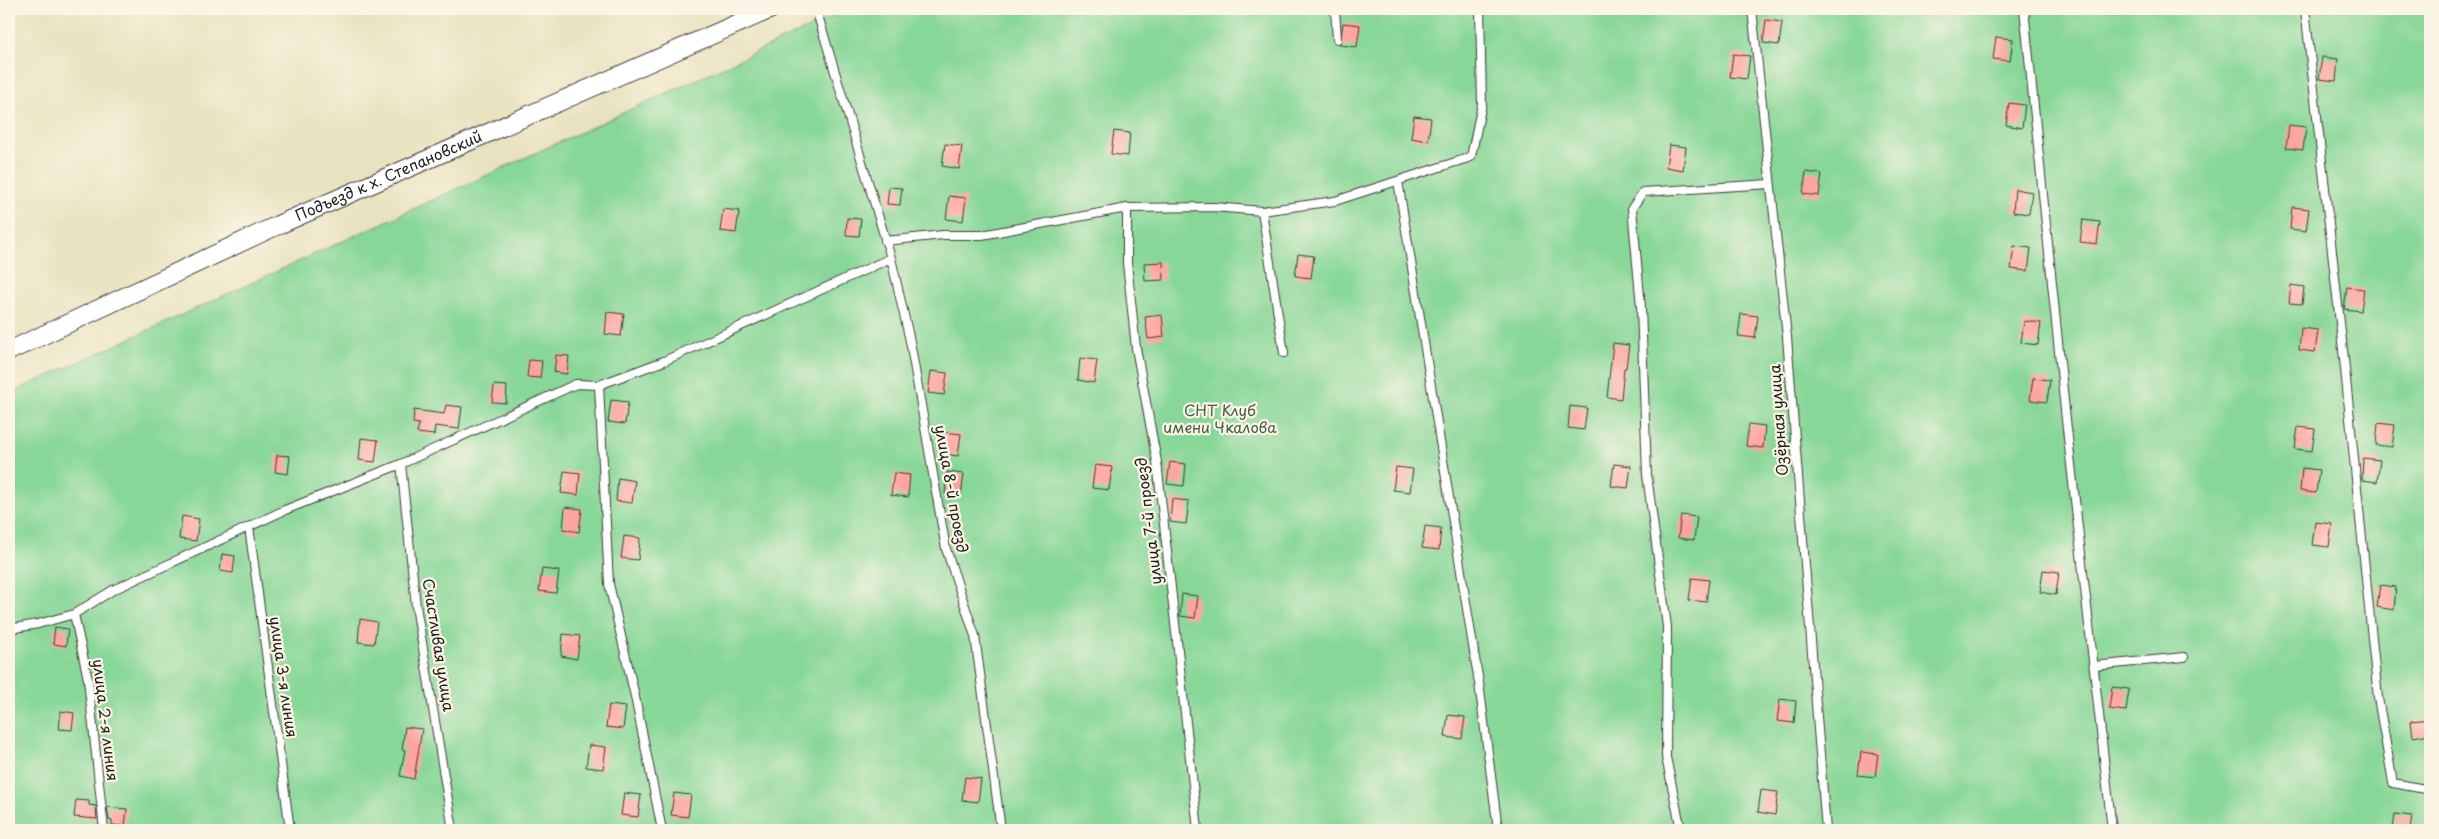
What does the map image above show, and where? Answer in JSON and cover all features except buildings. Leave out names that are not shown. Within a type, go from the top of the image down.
[{"type":"street","name":"Подъезд к х. Степановский","points":[[9,351],[278,225],[771,9]]},
{"type":"lane","name":"улица 8-й проезд","points":[[816,9],[890,258],[910,341],[946,549],[975,636],[1001,830]]},
{"type":"lane","points":[[1335,9],[1337,39]]},
{"type":"lane","points":[[885,241],[943,235],[982,235],[1127,208],[1213,207],[1262,211],[1335,201],[1471,156],[1482,104],[1480,9]]},
{"type":"lane","name":"Озёрная улица","points":[[1752,9],[1787,336],[1826,830]]},
{"type":"lane","points":[[2024,9],[2112,830]]},
{"type":"lane","points":[[2304,9],[2332,242],[2378,698],[2393,783],[2430,790]]},
{"type":"lane","points":[[1398,181],[1478,673],[1498,830]]},
{"type":"lane","points":[[1681,830],[1666,757],[1667,627],[1647,475],[1641,306],[1632,208],[1644,192],[1770,184]]},
{"type":"lane","name":"улица 7-й проезд","points":[[1127,208],[1127,263],[1136,348],[1157,462],[1198,830]]},
{"type":"lane","points":[[1262,211],[1284,353]]},
{"type":"lane","points":[[9,629],[38,624],[74,614],[113,590],[285,510],[401,464],[576,384],[599,385],[664,361],[890,258]]},
{"type":"lane","points":[[599,385],[609,584],[634,692],[662,830]]},
{"type":"lane","name":"Счастливая улица","points":[[401,464],[416,606],[453,830]]},
{"type":"lane","name":"улица 3-я линия","points":[[249,527],[290,830]]},
{"type":"lane","name":"улица 2-я линия","points":[[74,614],[88,679],[104,830]]},
{"type":"lane","points":[[2094,666],[2184,657]]},
{"type":"green space","name":"СНТ Клуб имени Чкалова","points":[[850,9],[2430,9],[2430,830],[9,830],[9,394]]}]
